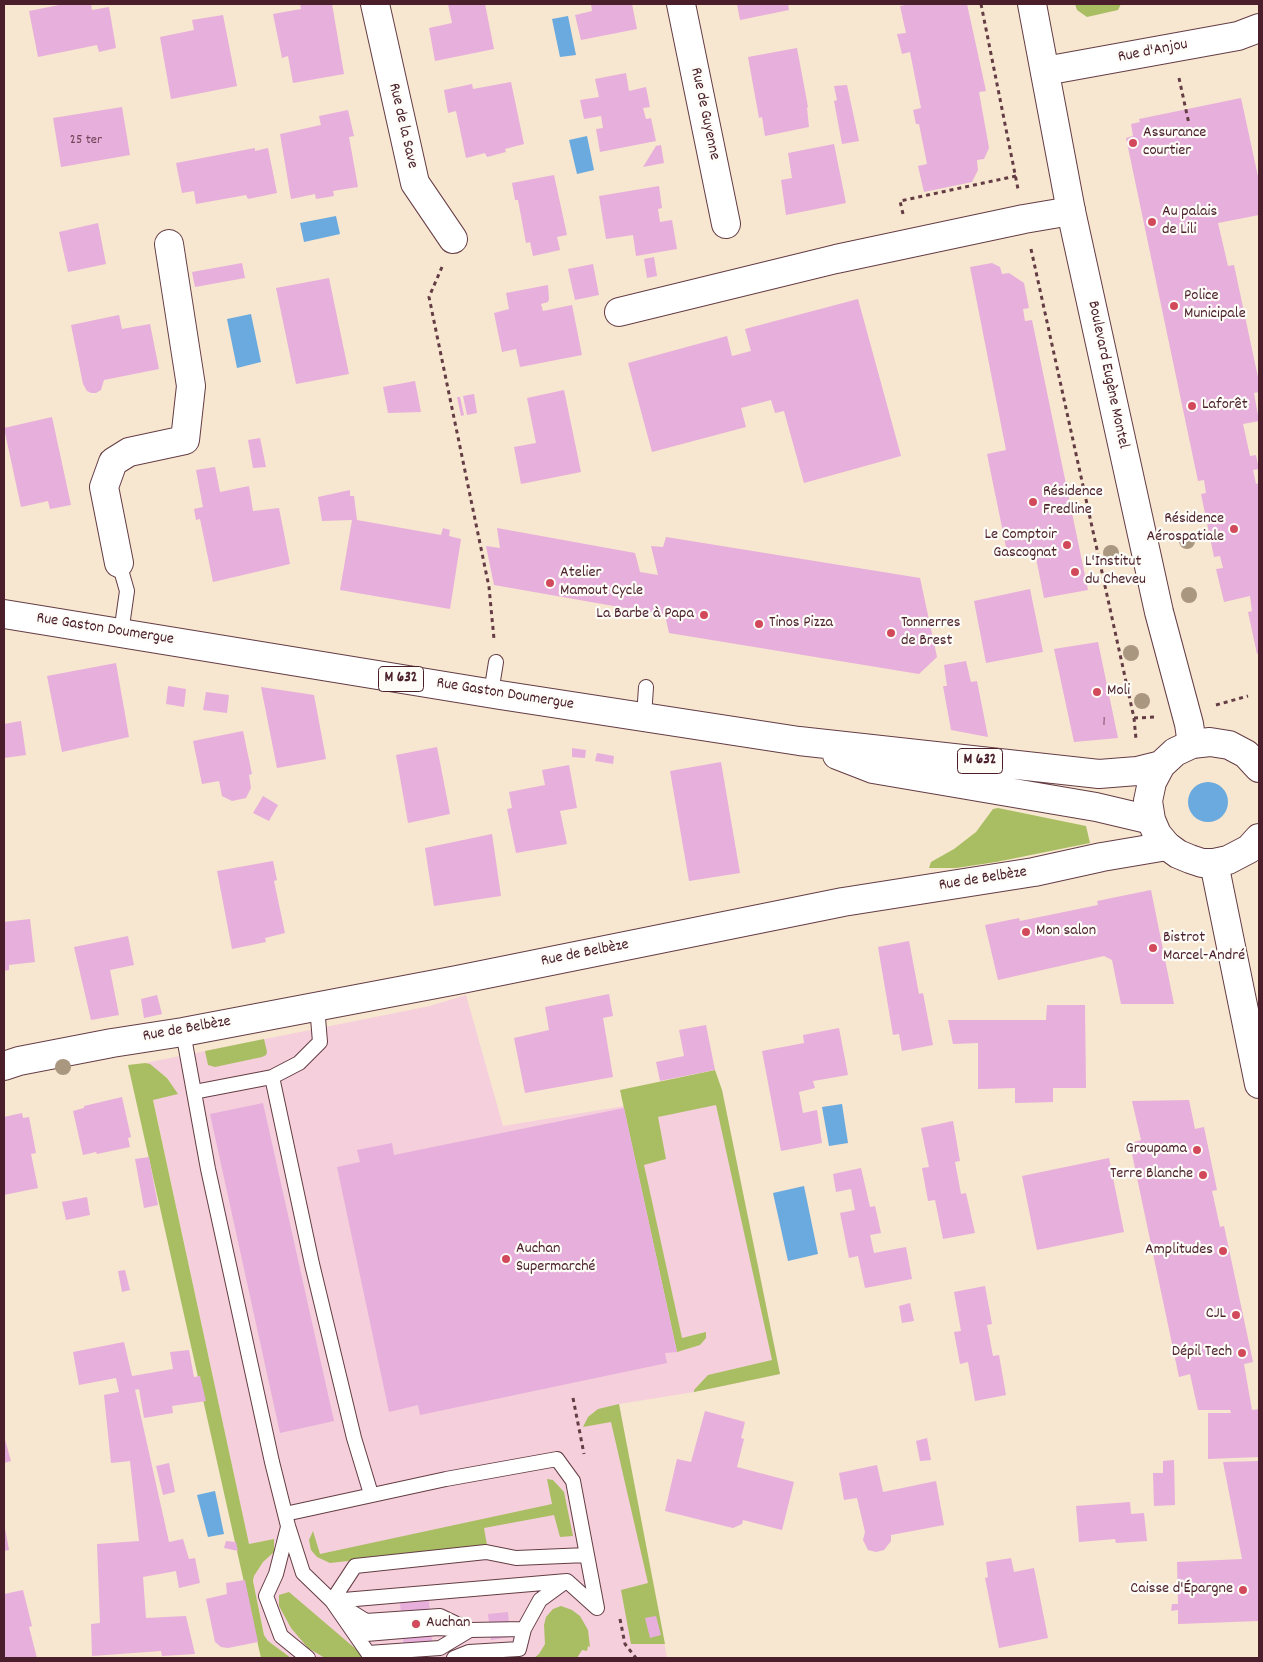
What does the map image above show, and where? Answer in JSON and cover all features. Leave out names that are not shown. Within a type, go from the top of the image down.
[{"type":"street","name":"Rue de la Save","points":[[375,4],[415,184],[453,239]]},
{"type":"street","name":"Rue de Guyenne","points":[[681,4],[726,224]]},
{"type":"street","name":"Boulevard Eugène Montel","points":[[1032,4],[1071,211],[1159,612],[1190,724],[1192,744]]},
{"type":"street","name":"Rue d'Anjou","points":[[1045,71],[1238,36],[1259,28]]},
{"type":"street","points":[[619,312],[836,260],[1024,219],[1071,211]]},
{"type":"street","points":[[119,564],[104,487],[113,462],[129,452],[185,440],[190,386],[169,244]]},
{"type":"street","name":"Rue Gaston Doumergue","points":[[4,614],[799,741],[1099,774],[1137,771],[1161,765]]},
{"type":"street","name":"Rue Gaston Doumergue","points":[[799,741],[873,769],[1045,800],[1096,807],[1151,820]]},
{"type":"street","points":[[1256,845],[1228,860],[1202,863],[1190,860],[1167,846],[1157,834],[1151,820],[1148,801],[1152,782],[1161,765],[1175,752],[1192,744],[1210,742],[1229,745],[1246,754],[1259,768]]},
{"type":"street","name":"Rue de Belbèze","points":[[4,1066],[19,1061],[103,1044],[183,1032],[467,978],[843,902],[1034,872],[1102,857],[1167,846]]},
{"type":"street","points":[[1214,863],[1259,1084]]},
{"type":"lane","points":[[119,564],[127,591],[121,633]]},
{"type":"lane","points":[[491,693],[496,662]]},
{"type":"lane","points":[[644,717],[646,687]]},
{"type":"lane","points":[[194,1092],[272,1077],[299,1063],[320,1042],[317,1006]]},
{"type":"lane","points":[[183,1032],[208,1169],[272,1462],[303,1573],[366,1634],[438,1628],[470,1630],[524,1629]]},
{"type":"lane","points":[[272,1077],[314,1274],[354,1438],[371,1494]]},
{"type":"lane","points":[[287,1520],[371,1494],[557,1459],[573,1481],[597,1608],[567,1581],[332,1601]]},
{"type":"lane","points":[[287,1520],[276,1574],[266,1596],[281,1636],[308,1658]]},
{"type":"lane","points":[[332,1601],[355,1566],[486,1552],[516,1558],[587,1555]]},
{"type":"lane","points":[[454,1658],[469,1652],[519,1649],[524,1629],[540,1600],[567,1581]]},
{"type":"lane","points":[[332,1601],[368,1653],[440,1648],[470,1630]]},
{"type":"path","points":[[981,4],[1024,219],[1134,718]]},
{"type":"path","points":[[1173,48],[1189,124]]},
{"type":"path","points":[[453,239],[429,297],[490,587],[496,662]]},
{"type":"path","points":[[1224,703],[1248,696]]},
{"type":"shaded area","points":[[466,995],[503,1126],[722,1090],[780,1374],[694,1392],[619,1404],[667,1658],[291,1658],[268,1641],[264,1635],[253,1581],[263,1562],[274,1552],[274,1539],[249,1545],[153,1099],[177,1094],[167,1077],[145,1063],[430,1006]]},
{"type":"green space","points":[[1075,4],[1121,4],[1118,10],[1087,17],[1077,10]]},
{"type":"green space","points":[[998,808],[1086,826],[1090,843],[996,862],[956,868],[929,868],[931,862],[954,849],[976,832],[993,809]]},
{"type":"green space","points":[[264,1039],[267,1052],[262,1057],[215,1067],[208,1065],[205,1051]]},
{"type":"green space","points":[[150,1064],[167,1078],[178,1094],[153,1100],[249,1544],[274,1539],[274,1552],[263,1562],[253,1581],[264,1635],[268,1641],[291,1658],[261,1658],[128,1065]]},
{"type":"green space","points":[[715,1070],[722,1090],[780,1374],[694,1392],[708,1375],[772,1360],[716,1105],[658,1117],[666,1159],[644,1165],[682,1338],[706,1332],[706,1338],[700,1345],[677,1352],[620,1090]]},
{"type":"green space","points":[[619,1404],[665,1644],[631,1644],[621,1590],[648,1583],[611,1422],[583,1427],[588,1417],[598,1409]]},
{"type":"green space","points":[[547,1479],[553,1480],[564,1492],[573,1536],[560,1537],[554,1515],[484,1528],[487,1545],[330,1563],[317,1557],[311,1550],[309,1540],[313,1531],[320,1554],[552,1504]]},
{"type":"green space","points":[[289,1592],[364,1656],[370,1658],[325,1658],[308,1648],[291,1628],[279,1606],[279,1595]]},
{"type":"green space","points":[[561,1606],[572,1610],[580,1616],[588,1630],[590,1647],[588,1646],[587,1651],[582,1650],[577,1658],[534,1658],[545,1644],[544,1625],[546,1617],[553,1609]]},
{"type":"water","points":[[568,16],[576,55],[560,57],[552,19]]},
{"type":"water","points":[[587,136],[594,170],[577,174],[569,140]]},
{"type":"water","points":[[336,216],[340,234],[304,242],[300,223]]},
{"type":"water","points":[[251,314],[261,362],[237,368],[227,319]]},
{"type":"water","points":[[1212,782],[1219,785],[1225,791],[1228,802],[1227,810],[1219,819],[1212,822],[1204,822],[1197,819],[1189,810],[1188,798],[1191,791],[1200,783]]},
{"type":"water","points":[[842,1104],[848,1143],[829,1146],[822,1107]]},
{"type":"water","points":[[804,1186],[818,1254],[788,1261],[773,1193]]},
{"type":"water","points":[[215,1491],[224,1534],[208,1537],[197,1495]]},
{"type":"building","points":[[64,4],[91,4],[92,10],[109,7],[116,48],[99,52],[97,45],[38,57],[29,11]]},
{"type":"building","points":[[300,4],[332,4],[344,74],[293,83],[288,56],[282,58],[273,14],[301,9]]},
{"type":"building","points":[[448,4],[485,4],[494,49],[435,61],[429,28],[452,23]]},
{"type":"building","points":[[591,4],[632,4],[637,29],[581,40],[575,15],[592,11]]},
{"type":"building","points":[[737,4],[788,4],[789,10],[740,20]]},
{"type":"building","points":[[910,4],[967,4],[986,91],[979,92],[989,148],[984,159],[977,160],[978,170],[972,182],[924,192],[918,166],[927,164],[919,124],[916,124],[913,110],[921,108],[910,52],[902,54],[897,34],[906,33],[900,6]]},
{"type":"building","points":[[223,15],[237,86],[171,99],[160,37],[194,30],[192,20]]},
{"type":"building","points":[[797,48],[808,107],[809,127],[765,136],[762,117],[759,118],[748,57]]},
{"type":"building","points":[[626,73],[629,91],[646,87],[650,107],[643,108],[646,119],[651,118],[656,141],[600,152],[596,129],[603,128],[601,116],[584,119],[580,100],[599,97],[595,79]]},
{"type":"building","points":[[511,82],[524,144],[505,149],[506,152],[487,157],[485,153],[466,158],[456,111],[448,113],[444,90],[472,84],[473,89]]},
{"type":"building","points":[[847,85],[859,141],[842,144],[834,101],[837,100],[834,86]]},
{"type":"building","points":[[1241,98],[1259,181],[1259,215],[1218,223],[1228,266],[1234,265],[1259,382],[1259,392],[1254,393],[1259,421],[1243,424],[1250,456],[1256,455],[1259,469],[1253,470],[1256,484],[1259,483],[1259,653],[1257,654],[1248,612],[1252,611],[1250,596],[1224,602],[1216,569],[1223,568],[1220,556],[1214,557],[1201,494],[1206,493],[1204,480],[1198,481],[1126,138],[1133,136],[1131,124],[1140,122],[1139,119]]},
{"type":"building","points":[[122,107],[130,155],[61,167],[53,118]]},
{"type":"building","points":[[348,110],[354,136],[349,137],[358,187],[333,191],[334,196],[316,199],[315,194],[291,199],[280,134],[321,125],[319,116]]},
{"type":"building","points":[[834,144],[846,203],[786,215],[781,180],[792,178],[788,153]]},
{"type":"building","points":[[661,145],[664,163],[643,167],[656,146]]},
{"type":"building","points":[[255,148],[255,151],[268,148],[277,193],[248,199],[246,195],[196,204],[194,191],[182,193],[176,163]]},
{"type":"building","points":[[554,175],[567,235],[557,237],[560,250],[533,256],[530,242],[526,243],[518,200],[515,200],[512,183]]},
{"type":"building","points":[[659,186],[662,208],[658,209],[660,222],[672,220],[677,249],[636,256],[633,235],[606,239],[599,196]]},
{"type":"building","points":[[98,223],[106,264],[68,272],[59,232]]},
{"type":"building","points":[[654,257],[657,276],[647,278],[644,259]]},
{"type":"building","points":[[242,263],[245,278],[195,287],[192,272]]},
{"type":"building","name":"Résidence Fredline","points":[[992,263],[1000,267],[1002,274],[1009,273],[1024,283],[1029,308],[1023,309],[1025,321],[1032,320],[1088,590],[1044,598],[1035,553],[1019,557],[1006,547],[987,454],[1006,450],[970,267]]},
{"type":"building","points":[[593,264],[599,295],[575,300],[568,269]]},
{"type":"building","points":[[329,278],[349,374],[296,384],[276,288]]},
{"type":"building","points":[[548,285],[549,299],[548,302],[541,304],[543,311],[572,305],[582,355],[520,367],[516,349],[502,352],[494,313],[509,309],[506,293]]},
{"type":"building","points":[[858,299],[901,456],[804,483],[784,411],[775,413],[771,400],[741,408],[746,427],[652,452],[628,363],[727,336],[732,356],[751,351],[745,329]]},
{"type":"building","points":[[119,315],[122,329],[150,324],[159,369],[104,380],[101,390],[91,393],[87,391],[83,384],[71,325]]},
{"type":"building","points":[[415,381],[421,412],[388,413],[383,387]]},
{"type":"building","points":[[564,390],[581,472],[521,484],[514,447],[536,443],[527,398]]},
{"type":"building","points":[[474,394],[477,413],[467,415],[463,396]]},
{"type":"building","points":[[457,397],[460,397],[464,415],[461,416]]},
{"type":"building","points":[[52,417],[71,505],[50,509],[48,501],[21,507],[4,428]]},
{"type":"building","points":[[260,438],[266,467],[253,468],[248,440]]},
{"type":"building","points":[[215,467],[220,492],[249,486],[253,511],[279,508],[290,564],[213,582],[200,519],[196,520],[194,509],[203,507],[196,470]]},
{"type":"building","points":[[350,490],[350,496],[354,496],[357,520],[441,535],[443,528],[450,530],[449,536],[461,539],[450,609],[340,590],[352,520],[322,521],[318,497]]},
{"type":"building","points":[[497,528],[635,553],[640,572],[658,575],[651,546],[663,547],[666,537],[920,578],[937,657],[919,674],[669,633],[665,615],[494,585],[486,546],[500,548]]},
{"type":"building","points":[[1030,589],[1043,652],[986,663],[974,601]]},
{"type":"building","points":[[1098,642],[1118,738],[1074,742],[1054,649]]},
{"type":"building","points":[[966,661],[971,682],[977,681],[988,737],[951,730],[943,686],[947,686],[944,665]]},
{"type":"building","points":[[116,663],[129,737],[62,752],[47,676]]},
{"type":"building","points":[[168,686],[186,689],[184,707],[166,704]]},
{"type":"building","points":[[261,687],[314,695],[326,759],[277,768]]},
{"type":"building","points":[[206,692],[229,695],[227,713],[203,710]]},
{"type":"building","points":[[21,721],[26,755],[4,758],[4,724]]},
{"type":"building","points":[[243,731],[252,774],[249,775],[251,788],[246,798],[232,801],[222,796],[219,781],[202,784],[193,741]]},
{"type":"building","points":[[437,747],[450,814],[408,823],[396,755]]},
{"type":"building","points":[[572,748],[586,750],[585,758],[572,757]]},
{"type":"building","points":[[597,753],[614,756],[613,764],[595,761]]},
{"type":"building","points":[[721,762],[740,873],[689,881],[670,771]]},
{"type":"building","points":[[569,765],[577,808],[560,811],[567,844],[516,853],[507,809],[512,808],[509,792],[545,785],[542,770]]},
{"type":"building","points":[[263,796],[278,805],[269,821],[253,813]]},
{"type":"building","points":[[492,834],[501,896],[434,906],[425,848]]},
{"type":"building","points":[[273,861],[277,880],[274,881],[285,933],[265,938],[266,942],[232,949],[217,871]]},
{"type":"building","points":[[1151,890],[1174,1004],[1121,1004],[1112,960],[1104,956],[998,980],[985,925],[1019,918],[1020,921],[1098,905],[1097,901]]},
{"type":"building","points":[[30,919],[35,962],[9,965],[9,970],[4,971],[4,922]]},
{"type":"building","points":[[128,936],[134,965],[110,970],[119,1015],[91,1020],[74,947]]},
{"type":"building","points":[[909,941],[919,994],[923,993],[933,1045],[902,1051],[899,1034],[893,1035],[878,947]]},
{"type":"building","points":[[609,994],[613,1016],[603,1018],[613,1077],[525,1093],[514,1038],[549,1030],[545,1007]]},
{"type":"building","points":[[157,995],[162,1014],[144,1018],[141,999]]},
{"type":"building","points":[[1047,1005],[1085,1005],[1086,1088],[1053,1088],[1053,1102],[1015,1103],[1015,1088],[978,1089],[978,1043],[953,1044],[948,1020],[1046,1020]]},
{"type":"building","points":[[706,1025],[715,1070],[660,1081],[656,1062],[684,1056],[679,1030]]},
{"type":"building","points":[[839,1028],[848,1075],[813,1081],[815,1088],[799,1092],[803,1113],[817,1110],[822,1143],[781,1151],[762,1051],[804,1043],[803,1035]]},
{"type":"building","points":[[122,1097],[131,1137],[128,1138],[130,1147],[83,1155],[73,1111],[84,1108],[84,1106]]},
{"type":"building","points":[[1189,1100],[1195,1129],[1204,1127],[1217,1190],[1212,1191],[1220,1227],[1224,1226],[1253,1362],[1244,1364],[1252,1410],[1259,1409],[1259,1457],[1208,1459],[1208,1413],[1231,1413],[1230,1410],[1198,1410],[1190,1374],[1179,1377],[1132,1154],[1137,1153],[1134,1142],[1141,1140],[1132,1101]]},
{"type":"building","points":[[263,1103],[334,1421],[280,1433],[210,1114]]},
{"type":"building","name":"Auchan Supermarché","points":[[624,1108],[677,1352],[665,1353],[667,1363],[420,1415],[418,1405],[389,1412],[337,1167],[360,1162],[357,1150],[392,1143],[394,1155]]},
{"type":"building","points":[[22,1113],[23,1118],[29,1117],[36,1153],[31,1154],[38,1188],[4,1195],[4,1117]]},
{"type":"building","points":[[953,1121],[960,1161],[955,1162],[961,1194],[966,1193],[975,1233],[943,1239],[935,1200],[928,1201],[922,1168],[929,1167],[921,1128]]},
{"type":"building","points":[[149,1157],[158,1205],[144,1208],[135,1159]]},
{"type":"building","points":[[1109,1158],[1124,1232],[1037,1250],[1022,1176]]},
{"type":"building","points":[[861,1168],[870,1207],[875,1206],[881,1233],[870,1235],[874,1253],[906,1247],[912,1279],[865,1288],[858,1256],[849,1258],[840,1213],[855,1210],[851,1189],[836,1192],[833,1174]]},
{"type":"building","points":[[87,1197],[90,1215],[66,1220],[62,1202]]},
{"type":"building","points":[[125,1270],[130,1290],[122,1292],[118,1271]]},
{"type":"building","points":[[985,1286],[992,1324],[987,1325],[993,1356],[999,1355],[1006,1395],[975,1401],[968,1362],[960,1364],[954,1332],[961,1331],[954,1292]]},
{"type":"building","points":[[910,1303],[914,1321],[902,1323],[899,1306]]},
{"type":"building","points":[[124,1342],[132,1376],[173,1369],[170,1352],[189,1350],[194,1377],[200,1376],[206,1401],[172,1406],[173,1413],[144,1418],[139,1389],[135,1390],[169,1542],[183,1539],[189,1559],[195,1558],[200,1583],[179,1588],[176,1571],[143,1577],[146,1618],[186,1616],[195,1654],[162,1656],[161,1651],[92,1656],[91,1624],[100,1623],[97,1544],[139,1541],[130,1461],[111,1463],[104,1395],[119,1392],[116,1378],[79,1385],[73,1352]]},
{"type":"building","points":[[705,1411],[745,1422],[741,1438],[744,1439],[737,1467],[794,1482],[782,1530],[743,1520],[742,1524],[733,1528],[665,1511],[677,1459],[691,1462]]},
{"type":"building","points":[[4,1436],[11,1461],[4,1463]]},
{"type":"building","points":[[927,1438],[931,1460],[920,1461],[916,1441]]},
{"type":"building","points":[[1174,1460],[1175,1505],[1154,1506],[1153,1473],[1163,1473],[1163,1461]]},
{"type":"building","points":[[1259,1461],[1259,1621],[1178,1624],[1178,1610],[1171,1611],[1172,1604],[1178,1604],[1177,1562],[1242,1559],[1223,1462]]},
{"type":"building","points":[[169,1463],[175,1492],[163,1495],[156,1466]]},
{"type":"building","points":[[877,1465],[883,1492],[936,1481],[944,1525],[891,1535],[891,1541],[884,1550],[876,1552],[868,1550],[863,1540],[865,1532],[857,1498],[844,1500],[839,1473]]},
{"type":"building","points":[[1130,1502],[1131,1514],[1144,1513],[1147,1541],[1116,1543],[1115,1539],[1079,1542],[1076,1506]]},
{"type":"building","points":[[4,1529],[9,1550],[4,1551]]},
{"type":"building","points":[[226,1541],[236,1542],[238,1551],[224,1548]]},
{"type":"building","points":[[1011,1558],[1014,1572],[1034,1568],[1048,1638],[999,1648],[985,1578],[988,1577],[986,1562]]},
{"type":"building","points":[[245,1580],[258,1642],[228,1648],[221,1647],[215,1642],[206,1599],[227,1594],[226,1583]]},
{"type":"building","name":"Auchan","points":[[428,1588],[433,1655],[404,1650],[399,1591]]},
{"type":"building","points":[[23,1590],[32,1626],[29,1627],[37,1658],[4,1658],[4,1594]]},
{"type":"building","points":[[508,1612],[510,1637],[491,1640],[488,1614]]},
{"type":"building","points":[[656,1616],[661,1635],[650,1638],[645,1618]]},
{"type":"place","name":"Assurance courtier","points":[[1133,143]]},
{"type":"place","name":"Au palais de Lili","points":[[1152,222]]},
{"type":"place","name":"Police Municipale","points":[[1174,306]]},
{"type":"place","name":"Laforêt","points":[[1192,406]]},
{"type":"place","name":"Résidence Fredline","points":[[1033,502]]},
{"type":"place","name":"Résidence Aérospatiale","points":[[1234,529]]},
{"type":"place","name":"Le Comptoir Gascognat","points":[[1067,545]]},
{"type":"place","name":"L'Institut du Cheveu","points":[[1075,572]]},
{"type":"place","name":"Atelier Mamout Cycle","points":[[550,583]]},
{"type":"place","name":"La Barbe à Papa","points":[[704,615]]},
{"type":"place","name":"Tinos Pizza","points":[[759,624]]},
{"type":"place","name":"Tonnerres de Brest","points":[[891,633]]},
{"type":"place","name":"Moli","points":[[1097,692]]},
{"type":"place","name":"Mon salon","points":[[1026,932]]},
{"type":"place","name":"Bistrot Marcel-André","points":[[1153,948]]},
{"type":"place","name":"Groupama","points":[[1197,1150]]},
{"type":"place","name":"Terre Blanche","points":[[1203,1175]]},
{"type":"place","name":"Amplitudes","points":[[1223,1251]]},
{"type":"place","name":"Auchan Supermarché","points":[[506,1259]]},
{"type":"place","name":"CJL","points":[[1236,1315]]},
{"type":"place","name":"Dépil Tech","points":[[1242,1353]]},
{"type":"place","name":"Caisse d'Épargne","points":[[1243,1590]]},
{"type":"place","name":"Auchan","points":[[416,1624]]}]
